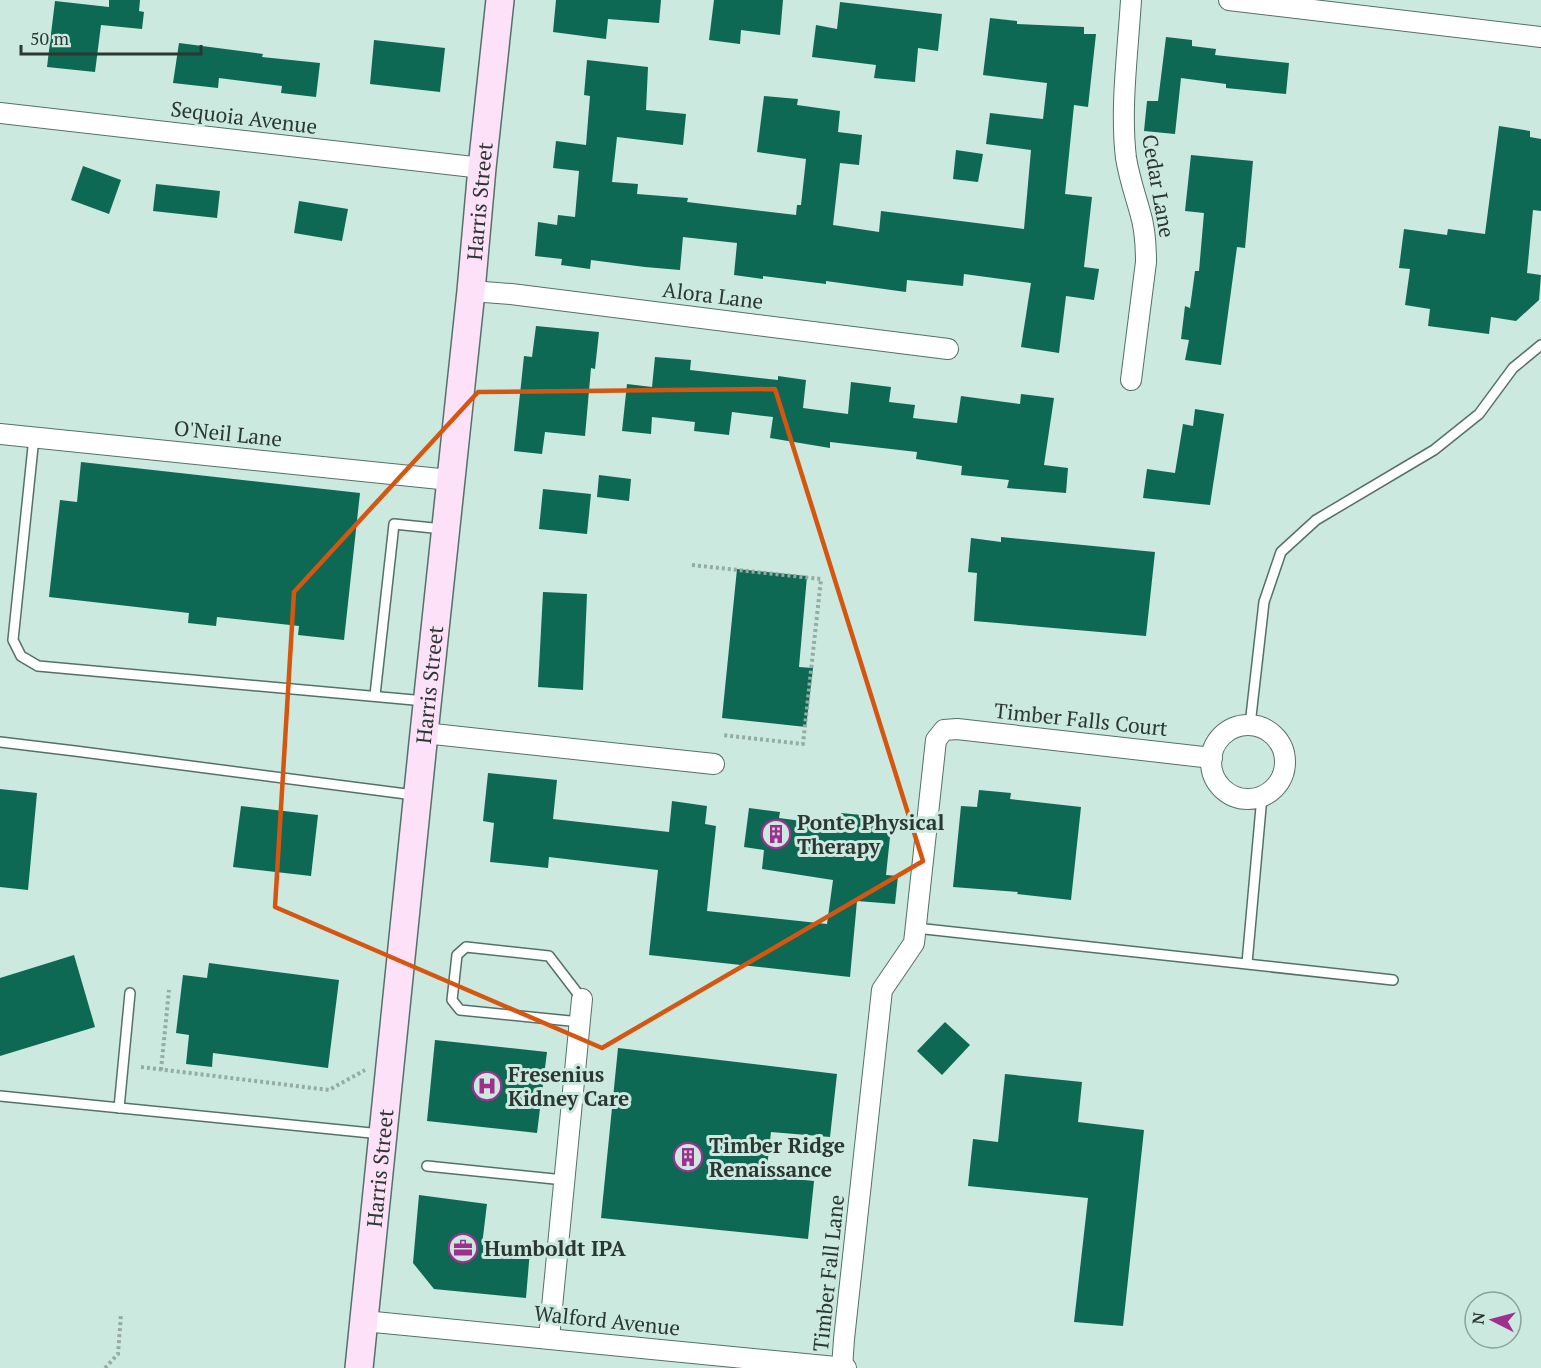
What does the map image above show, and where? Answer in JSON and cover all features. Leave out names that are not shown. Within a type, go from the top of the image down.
[{"type":"main road","name":"Harris Street","points":[[359,1368],[500,0]]},
{"type":"street","name":"Cedar Lane","points":[[1131,0],[1124,113],[1125,144],[1129,172],[1141,213],[1146,247],[1131,380]]},
{"type":"street","points":[[1228,0],[1541,37]]},
{"type":"street","name":"Sequoia Avenue","points":[[0,113],[482,168]]},
{"type":"street","name":"Alora Lane","points":[[471,291],[511,294],[948,349]]},
{"type":"street","name":"O'Neil Lane","points":[[0,434],[450,480]]},
{"type":"street","points":[[1250,725],[1262,727],[1273,734],[1281,744],[1285,756],[1285,768],[1281,780],[1272,790],[1262,796],[1249,799],[1226,792],[1217,782],[1212,770],[1212,758],[1214,747],[1229,730],[1250,725]]},
{"type":"street","name":"Timber Falls Court","points":[[944,730],[957,729],[1212,758]]},
{"type":"street","name":"Timber Fall Lane","points":[[844,1368],[844,1339],[882,990],[914,943],[936,741],[944,730]]},
{"type":"street","points":[[424,733],[714,764]]},
{"type":"street","points":[[549,1338],[582,999]]},
{"type":"street","name":"Walford Avenue","points":[[364,1321],[844,1368]]},
{"type":"lane","points":[[1250,725],[1264,602],[1281,552],[1316,520],[1434,450],[1479,414],[1513,368],[1541,345]]},
{"type":"lane","points":[[34,437],[14,640],[21,656],[38,666],[428,701]]},
{"type":"lane","points":[[375,695],[394,524],[445,530]]},
{"type":"lane","points":[[0,742],[418,796]]},
{"type":"lane","points":[[1247,963],[1262,796]]},
{"type":"lane","points":[[916,928],[1393,980]]},
{"type":"lane","points":[[580,1022],[460,1010],[452,1000],[457,955],[466,947],[549,956],[582,999]]},
{"type":"lane","points":[[119,1108],[130,993]]},
{"type":"lane","points":[[0,1096],[383,1134]]},
{"type":"lane","points":[[427,1166],[564,1180]]},
{"type":"path","points":[[692,565],[821,579],[803,744],[722,735]]},
{"type":"path","points":[[161,1070],[169,990]]},
{"type":"path","points":[[141,1067],[329,1090],[366,1069]]},
{"type":"path","points":[[105,1368],[118,1354],[121,1314]]},
{"type":"highlighted area","points":[[775,389],[923,861],[602,1048],[275,907],[294,592],[478,392]]},
{"type":"building","points":[[109,0],[140,0],[139,11],[144,12],[142,29],[101,25],[95,72],[47,67],[55,1],[109,7]]},
{"type":"building","points":[[556,0],[661,0],[659,23],[608,19],[606,39],[553,32]]},
{"type":"building","points":[[714,0],[783,0],[780,35],[741,30],[740,44],[709,40]]},
{"type":"building","points":[[840,2],[942,14],[938,51],[918,48],[915,82],[874,78],[876,65],[812,57],[816,25],[837,29]]},
{"type":"building","points":[[990,18],[1017,21],[1017,24],[1084,27],[1084,34],[1096,34],[1088,107],[1074,105],[1065,194],[1092,197],[1084,267],[1099,269],[1094,300],[1066,296],[1059,353],[1021,347],[1031,283],[964,274],[963,286],[907,280],[906,292],[826,281],[826,284],[763,276],[763,279],[734,275],[737,243],[683,237],[680,270],[591,260],[590,269],[561,265],[562,259],[535,256],[538,222],[557,225],[558,215],[575,217],[579,171],[553,168],[556,141],[586,145],[590,96],[584,95],[587,60],[648,67],[646,110],[686,114],[683,145],[617,137],[612,182],[638,184],[637,194],[688,198],[687,202],[796,215],[797,205],[801,205],[806,159],[757,152],[764,96],[798,99],[797,105],[840,111],[838,132],[862,135],[859,165],[840,163],[833,225],[879,232],[881,211],[1024,229],[1031,150],[986,144],[990,113],[1043,119],[1047,83],[983,75]]},
{"type":"building","points":[[1166,37],[1192,40],[1192,46],[1216,49],[1215,55],[1289,63],[1286,94],[1226,88],[1226,84],[1181,78],[1175,134],[1144,131],[1147,101],[1158,101]]},
{"type":"building","points":[[374,40],[445,48],[440,92],[370,84]]},
{"type":"building","points":[[179,43],[263,54],[262,57],[320,63],[316,97],[281,93],[282,86],[219,78],[218,88],[173,83]]},
{"type":"building","points":[[1499,126],[1530,131],[1530,137],[1541,139],[1541,211],[1533,210],[1527,273],[1541,275],[1539,300],[1516,321],[1491,317],[1489,334],[1428,326],[1430,309],[1405,305],[1410,269],[1399,268],[1404,229],[1447,235],[1448,229],[1485,234]]},
{"type":"building","points":[[956,150],[983,154],[978,182],[953,179]]},
{"type":"building","points":[[1191,155],[1253,161],[1245,248],[1237,247],[1221,365],[1185,360],[1189,340],[1181,339],[1185,306],[1190,308],[1195,271],[1199,271],[1204,213],[1185,211]]},
{"type":"building","points":[[83,166],[121,180],[109,214],[71,200]]},
{"type":"building","points":[[156,184],[220,191],[217,218],[153,211]]},
{"type":"building","points":[[299,201],[348,209],[342,241],[294,233]]},
{"type":"building","points":[[536,326],[599,332],[595,369],[591,368],[585,436],[545,432],[542,454],[514,451],[524,356],[532,357]]},
{"type":"building","points":[[655,357],[691,360],[690,370],[778,380],[778,376],[806,380],[803,408],[848,414],[851,382],[891,387],[889,402],[915,405],[913,418],[957,423],[961,396],[1020,404],[1021,394],[1054,398],[1044,465],[1068,468],[1066,493],[1007,488],[1009,480],[961,475],[962,466],[916,459],[917,452],[830,442],[830,448],[770,438],[773,417],[732,412],[729,435],[694,431],[695,422],[652,417],[651,434],[622,431],[627,384],[652,387]]},
{"type":"building","points":[[1195,409],[1224,414],[1210,505],[1143,498],[1147,469],[1175,473],[1183,424],[1193,426]]},
{"type":"building","points":[[81,462],[360,493],[344,640],[298,635],[299,626],[217,617],[216,626],[188,623],[189,613],[49,597],[60,500],[77,502]]},
{"type":"building","points":[[599,475],[631,479],[629,501],[597,497]]},
{"type":"building","points":[[543,489],[591,494],[587,534],[539,529]]},
{"type":"building","points":[[1001,537],[1155,552],[1146,636],[974,621],[977,573],[968,572],[971,538],[1001,542]]},
{"type":"building","points":[[737,569],[807,576],[799,667],[813,668],[806,727],[722,718]]},
{"type":"building","points":[[543,592],[587,594],[583,690],[538,687]]},
{"type":"building","points":[[488,773],[557,780],[553,819],[669,832],[672,801],[707,806],[705,824],[716,826],[707,911],[827,924],[833,880],[762,869],[764,850],[744,847],[749,808],[780,812],[779,818],[840,826],[841,813],[892,818],[886,875],[898,876],[895,904],[857,901],[850,977],[649,955],[658,870],[549,857],[548,868],[490,862],[494,823],[483,821]]},
{"type":"building","points":[[0,789],[37,793],[28,890],[0,887]]},
{"type":"building","points":[[979,790],[1011,793],[1010,799],[1081,807],[1071,900],[1017,894],[1018,892],[953,887],[961,806],[977,807]]},
{"type":"building","points":[[241,806],[318,815],[311,876],[233,867]]},
{"type":"building","points":[[74,955],[95,1027],[0,1056],[0,978]]},
{"type":"building","points":[[209,963],[339,980],[328,1068],[213,1053],[212,1067],[186,1064],[189,1035],[176,1033],[183,975],[207,978]]},
{"type":"building","points":[[945,1022],[970,1045],[942,1075],[917,1051]]},
{"type":"building","name":"Fresenius Kidney Care","points":[[435,1040],[547,1052],[537,1133],[427,1121]]},
{"type":"building","name":"Timber Ridge Renaissance","points":[[618,1048],[837,1074],[830,1137],[771,1132],[766,1176],[814,1181],[808,1239],[601,1218]]},
{"type":"building","points":[[1005,1074],[1082,1082],[1078,1122],[1144,1130],[1123,1326],[1074,1322],[1088,1198],[968,1186],[973,1139],[998,1142]]},
{"type":"building","name":"Humboldt IPA","points":[[419,1195],[487,1204],[482,1245],[530,1250],[526,1298],[434,1289],[413,1263]]},
{"type":"place","name":"Ponte Physical Therapy","points":[[776,834]]},
{"type":"place","name":"Fresenius Kidney Care","points":[[487,1086]]},
{"type":"place","name":"Timber Ridge Renaissance","points":[[688,1157]]},
{"type":"place","name":"Humboldt IPA","points":[[463,1248]]}]
